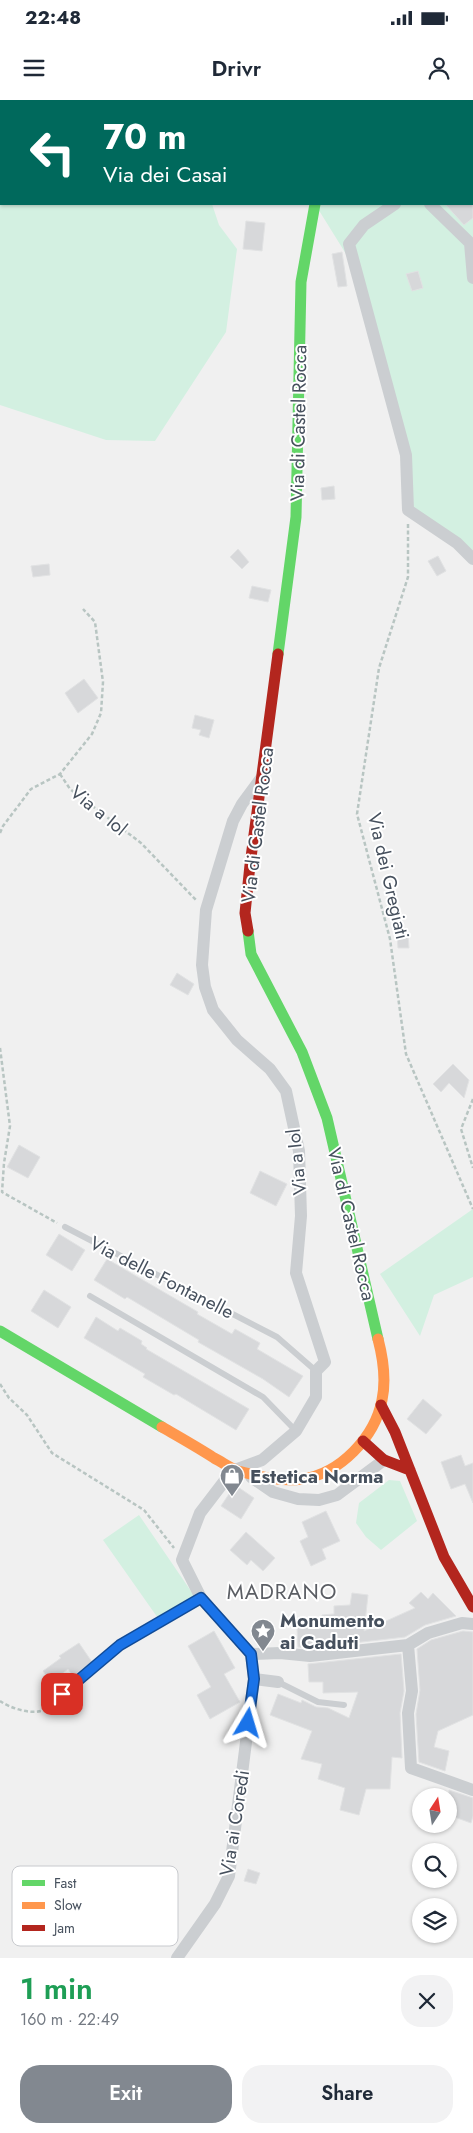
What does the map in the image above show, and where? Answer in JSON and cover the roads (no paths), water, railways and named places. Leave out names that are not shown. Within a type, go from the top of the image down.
[{"type":"main road","name":"Via di Castel Rocca","points":[[0,1331],[240,1471],[271,1479],[305,1479],[338,1464],[363,1441],[381,1405],[384,1376],[380,1347],[327,1118],[302,1052],[251,954],[245,913],[296,517],[301,282],[312,205]]},
{"type":"main road","points":[[381,1405],[395,1432],[444,1557],[473,1607]]},
{"type":"main road","points":[[363,1441],[384,1460],[410,1470]]},
{"type":"street","points":[[394,205],[364,225],[350,244],[406,455],[408,510],[457,543],[473,559]]},
{"type":"street","points":[[431,205],[470,243],[473,278]]},
{"type":"street","name":"Via a Iol","points":[[240,1471],[262,1460],[296,1431],[316,1397],[316,1371],[325,1362],[296,1273],[300,1216],[299,1151],[286,1092],[270,1069],[237,1040],[214,1010],[205,987],[202,965],[206,910],[233,821],[242,804],[263,775]]},
{"type":"street","name":"Via di Castel Rocca","points":[[240,1471],[273,1492],[298,1499],[319,1500],[337,1495],[384,1460]]},
{"type":"street","points":[[240,1471],[200,1513],[182,1560],[201,1598],[251,1654],[280,1653],[310,1656],[408,1645],[428,1633],[462,1623],[473,1624]]},
{"type":"street","points":[[408,1645],[412,1691],[408,1713],[411,1768],[473,1790]]},
{"type":"street","name":"Via ai Coredi","points":[[176,1958],[215,1904],[229,1876],[254,1679],[251,1654]]},
{"type":"street","points":[[254,1679],[278,1682]]},
{"type":"lane","name":"Via delle Fontanelle","points":[[65,1227],[278,1337],[316,1371]]},
{"type":"lane","points":[[90,1296],[263,1397],[296,1431]]},
{"type":"lane","points":[[49,1708],[62,1694],[120,1645],[201,1598]]},
{"type":"lane","points":[[278,1682],[318,1702],[344,1705]]},
{"type":"place","name":"Estetica Norma","points":[[232,1497]]},
{"type":"place","name":"Monumento ai Caduti","points":[[263,1652]]},
{"type":"district","name":"MADRANO","points":[[282,1592]]}]
